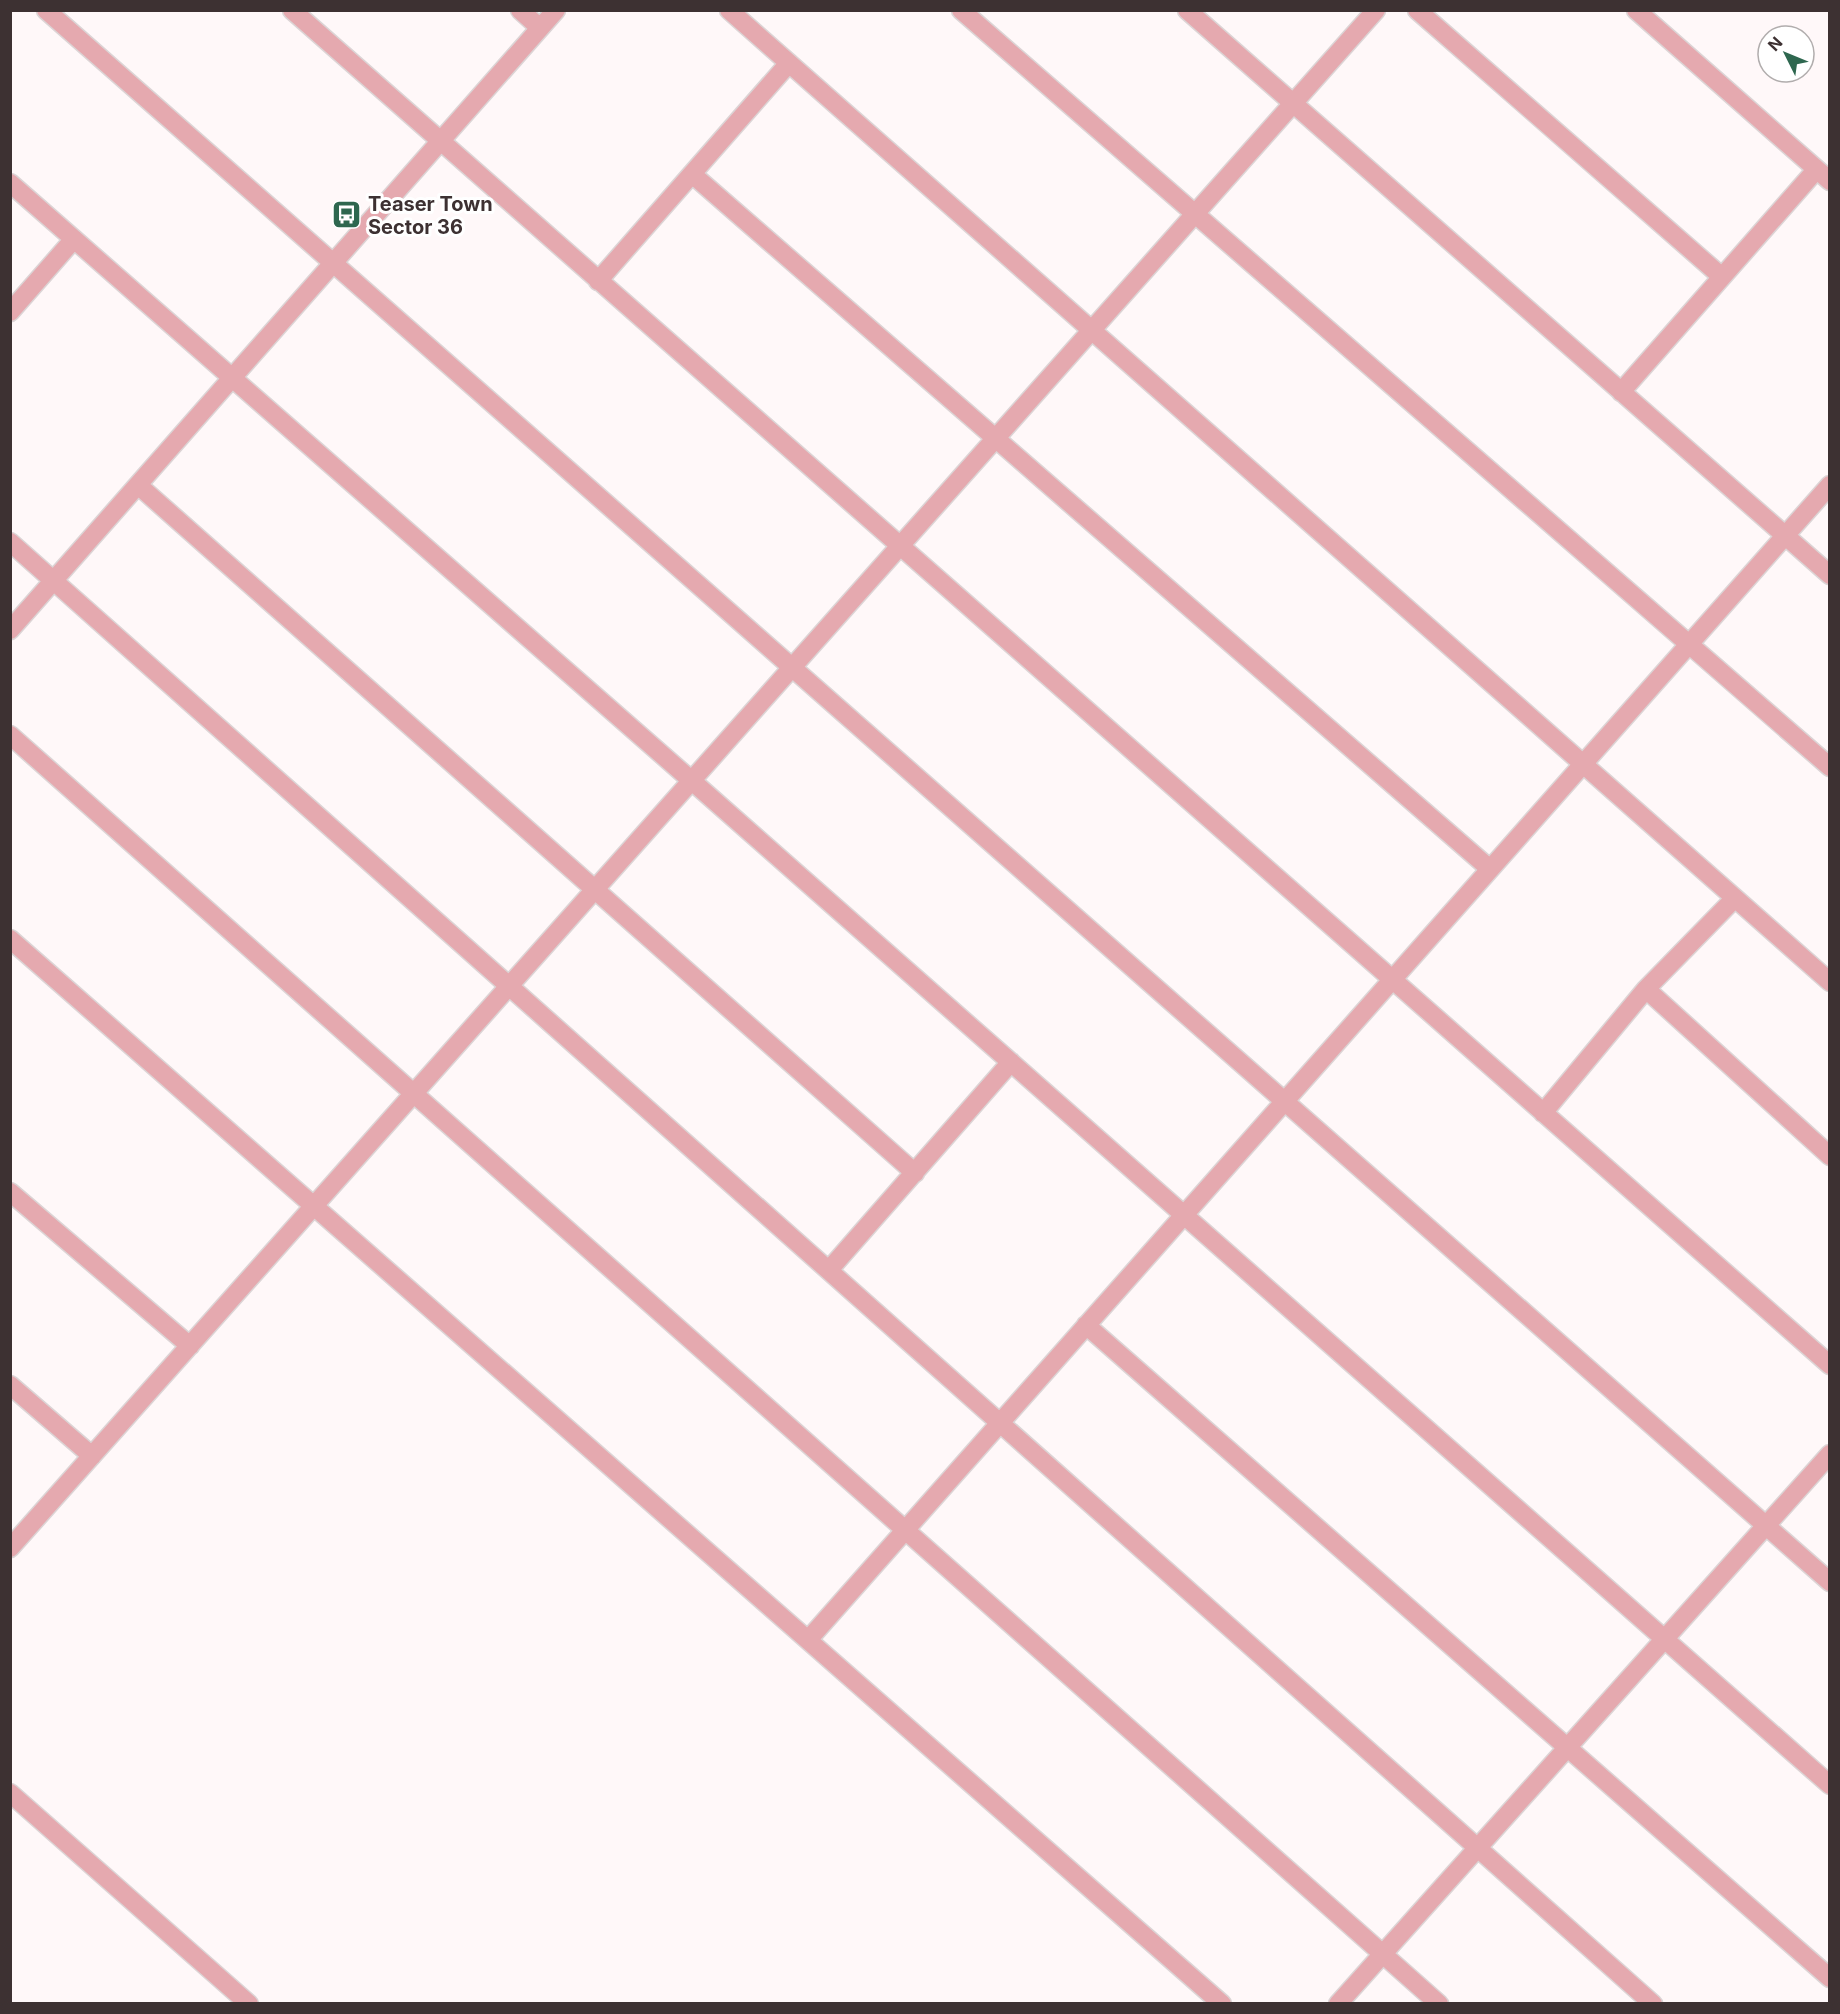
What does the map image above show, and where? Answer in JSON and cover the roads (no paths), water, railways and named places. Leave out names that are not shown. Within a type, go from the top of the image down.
[{"type":"street","points":[[46,10],[1830,1582]]},
{"type":"street","points":[[292,10],[1830,1365]]},
{"type":"street","points":[[520,10],[540,28]]},
{"type":"street","points":[[10,630],[556,10]]},
{"type":"street","points":[[729,10],[1830,982]]},
{"type":"street","points":[[961,10],[1830,767]]},
{"type":"street","points":[[1187,10],[1830,575]]},
{"type":"street","points":[[10,1548],[1376,10]]},
{"type":"street","points":[[1417,10],[1722,277]]},
{"type":"street","points":[[1621,392],[1722,277],[1823,176],[1636,10]]},
{"type":"street","points":[[598,281],[789,63]]},
{"type":"street","points":[[692,174],[1490,869]]},
{"type":"street","points":[[10,183],[1830,1785]]},
{"type":"street","points":[[10,312],[74,239]]},
{"type":"street","points":[[138,485],[915,1173]]},
{"type":"street","points":[[808,1640],[1830,485]]},
{"type":"street","points":[[10,542],[1653,2004]]},
{"type":"street","points":[[10,735],[1438,2004]]},
{"type":"street","points":[[1544,1113],[1646,989],[1735,898]]},
{"type":"street","points":[[10,939],[1222,2004]]},
{"type":"street","points":[[1646,989],[1830,1156]]},
{"type":"street","points":[[829,1270],[1011,1062]]},
{"type":"street","points":[[10,1192],[190,1346]]},
{"type":"street","points":[[1086,1325],[1830,1978]]},
{"type":"street","points":[[10,1385],[92,1456]]},
{"type":"street","points":[[1338,2004],[1830,1454]]},
{"type":"street","points":[[10,1793],[249,2004]]},
{"type":"place","name":"Teaser Town Sector 36","points":[[347,215]]}]
